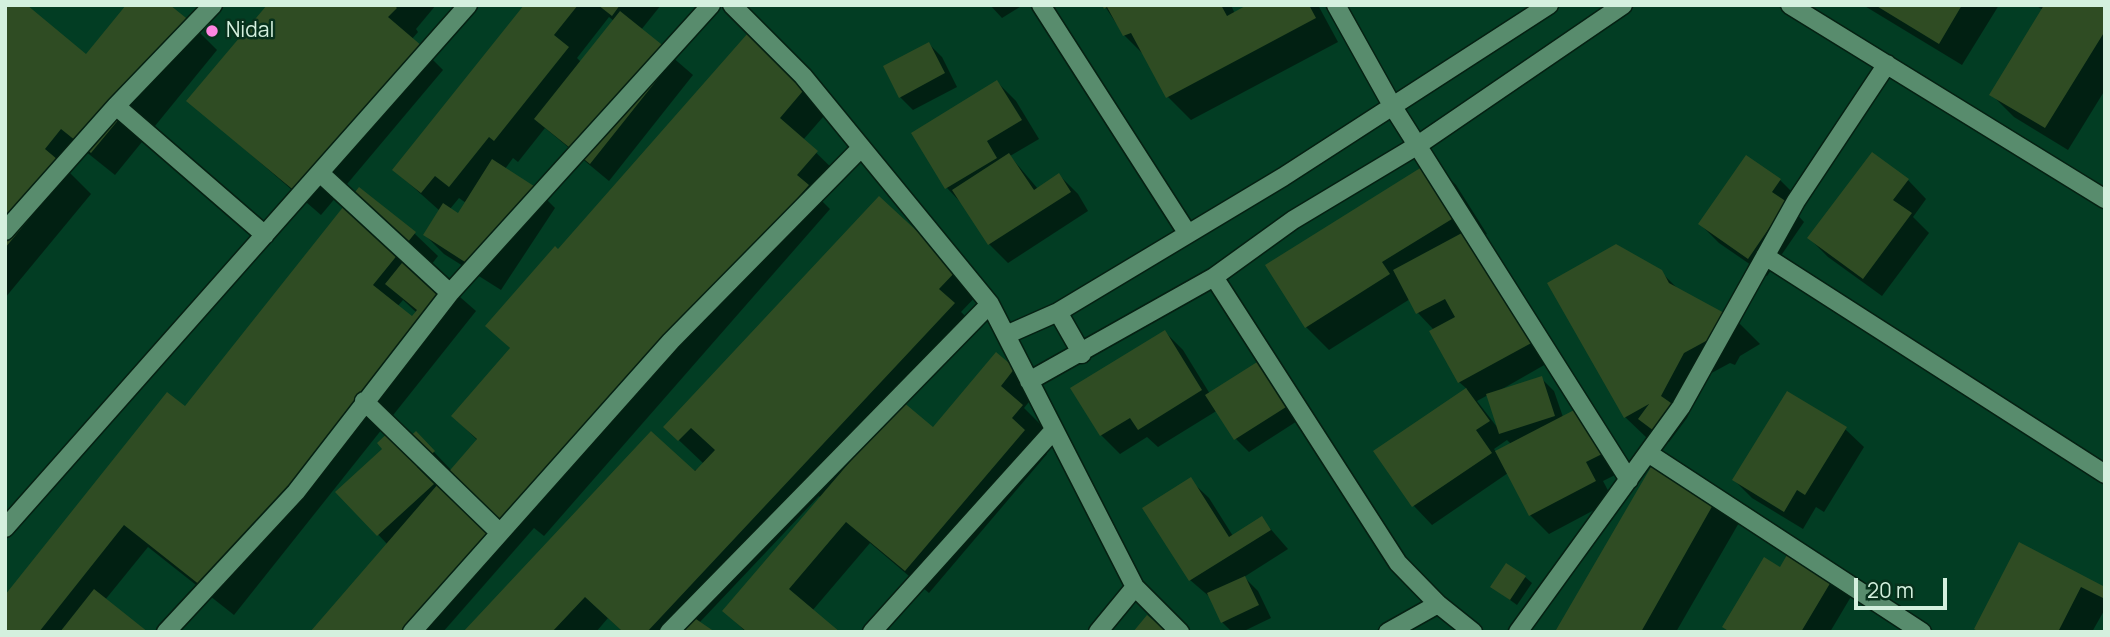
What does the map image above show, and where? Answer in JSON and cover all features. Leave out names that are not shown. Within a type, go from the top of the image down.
[{"type":"street","points":[[5,231],[116,106],[213,5]]},
{"type":"street","points":[[5,528],[468,5]]},
{"type":"street","points":[[166,632],[296,492],[450,293],[711,5]]},
{"type":"street","points":[[732,5],[803,76],[990,304],[1135,587],[1180,632]]},
{"type":"street","points":[[1041,5],[1188,234]]},
{"type":"street","points":[[1336,5],[1392,107],[1629,480]]},
{"type":"street","points":[[1006,335],[1058,312],[1188,234],[1549,5]]},
{"type":"street","points":[[1029,381],[1082,354],[1214,277],[1293,220],[1418,145],[1623,5]]},
{"type":"street","points":[[1790,5],[2105,199]]},
{"type":"street","points":[[1518,632],[1681,407],[1796,201],[1887,64]]},
{"type":"street","points":[[116,106],[265,235]]},
{"type":"street","points":[[412,632],[671,341],[861,148]]},
{"type":"street","points":[[320,173],[450,293]]},
{"type":"street","points":[[1765,256],[2105,474]]},
{"type":"street","points":[[1214,277],[1398,563],[1438,604],[1474,632]]},
{"type":"street","points":[[669,632],[990,304]]},
{"type":"street","points":[[1058,312],[1082,354]]},
{"type":"street","points":[[364,401],[500,533]]},
{"type":"street","points":[[872,632],[1053,430]]},
{"type":"street","points":[[1648,453],[1922,632]]},
{"type":"street","points":[[1098,632],[1135,587]]},
{"type":"street","points":[[1388,632],[1438,604]]},
{"type":"building","points":[[5,5],[27,5],[86,54],[126,5],[170,5],[196,26],[91,153],[61,129],[45,149],[70,170],[5,248]]},
{"type":"building","points":[[267,5],[394,5],[397,8],[388,17],[422,46],[297,193],[186,101]]},
{"type":"building","points":[[524,5],[578,5],[554,35],[569,47],[494,141],[489,137],[449,187],[435,176],[421,193],[392,170]]},
{"type":"building","points":[[598,5],[620,5],[612,16]]},
{"type":"building","points":[[1102,5],[1221,5],[1227,16],[1247,5],[1309,5],[1316,18],[1166,98],[1131,33],[1123,36],[1107,7],[1104,9]]},
{"type":"building","points":[[1875,5],[1962,5],[1939,44]]},
{"type":"building","points":[[2044,5],[2105,5],[2105,31],[2045,128],[1989,95]]},
{"type":"building","points":[[620,11],[676,56],[590,164],[534,119]]},
{"type":"building","points":[[748,33],[808,85],[780,118],[818,151],[797,175],[809,185],[520,515],[510,507],[401,632],[310,632],[477,439],[451,416],[510,348],[485,326],[555,246],[558,249]]},
{"type":"building","points":[[929,42],[945,73],[899,98],[883,66]]},
{"type":"building","points":[[997,80],[1022,120],[987,141],[997,158],[945,189],[911,133]]},
{"type":"building","points":[[1872,152],[1909,179],[1893,200],[1912,213],[1863,279],[1807,238]]},
{"type":"building","points":[[1009,153],[1034,190],[1059,173],[1071,192],[988,245],[952,190]]},
{"type":"building","points":[[1746,155],[1781,179],[1772,192],[1787,202],[1748,259],[1698,224]]},
{"type":"building","points":[[492,159],[537,188],[482,273],[423,235],[443,203],[458,213]]},
{"type":"building","points":[[1433,160],[1465,211],[1382,262],[1390,274],[1305,328],[1265,265]]},
{"type":"building","points":[[359,187],[416,232],[373,285],[412,316],[417,310],[385,284],[410,253],[454,287],[210,593],[124,525],[39,632],[5,632],[5,595],[167,392],[185,406]]},
{"type":"building","points":[[879,196],[958,269],[939,289],[955,303],[647,632],[623,632],[585,597],[552,632],[463,632],[651,431],[695,471],[715,450],[691,428],[678,441],[663,427]]},
{"type":"building","points":[[1473,227],[1535,341],[1458,383],[1429,331],[1455,317],[1445,299],[1416,314],[1393,270]]},
{"type":"building","points":[[1616,244],[1662,270],[1669,283],[1739,321],[1712,343],[1706,341],[1684,353],[1661,396],[1681,410],[1662,437],[1638,419],[1649,404],[1624,418],[1547,283]]},
{"type":"building","points":[[1165,330],[1202,390],[1138,430],[1130,418],[1100,436],[1070,388]]},
{"type":"building","points":[[996,352],[1015,368],[1001,386],[1023,405],[1012,418],[1025,430],[905,571],[846,522],[789,589],[840,632],[747,632],[722,611],[902,401],[933,427]]},
{"type":"building","points":[[1265,357],[1294,402],[1234,440],[1205,395]]},
{"type":"building","points":[[1542,376],[1555,416],[1499,434],[1486,394]]},
{"type":"building","points":[[1466,388],[1490,421],[1476,430],[1492,453],[1412,507],[1373,451]]},
{"type":"building","points":[[1787,391],[1847,427],[1805,495],[1797,490],[1784,512],[1732,480]]},
{"type":"building","points":[[1578,408],[1602,454],[1586,462],[1596,481],[1529,516],[1495,451]]},
{"type":"building","points":[[393,428],[405,441],[416,431],[435,451],[417,467],[434,484],[377,536],[335,492],[382,449],[377,443]]},
{"type":"building","points":[[1655,460],[1718,496],[1641,632],[1556,630]]},
{"type":"building","points":[[1191,477],[1229,537],[1262,516],[1271,530],[1189,581],[1142,508]]},
{"type":"building","points":[[2019,542],[2105,587],[2105,599],[2081,587],[2058,632],[1979,632],[1974,629]]},
{"type":"building","points":[[1791,548],[1835,575],[1801,632],[1730,632],[1722,627],[1764,557],[1780,567]]},
{"type":"building","points":[[1506,563],[1526,576],[1510,600],[1490,587]]},
{"type":"building","points":[[1245,576],[1259,605],[1221,623],[1207,593]]},
{"type":"building","points":[[94,589],[148,632],[60,632]]},
{"type":"building","points":[[1147,615],[1168,632],[1133,632]]},
{"type":"building","points":[[693,617],[715,632],[682,632]]},
{"type":"place","name":"Nidal","points":[[212,31]]}]
